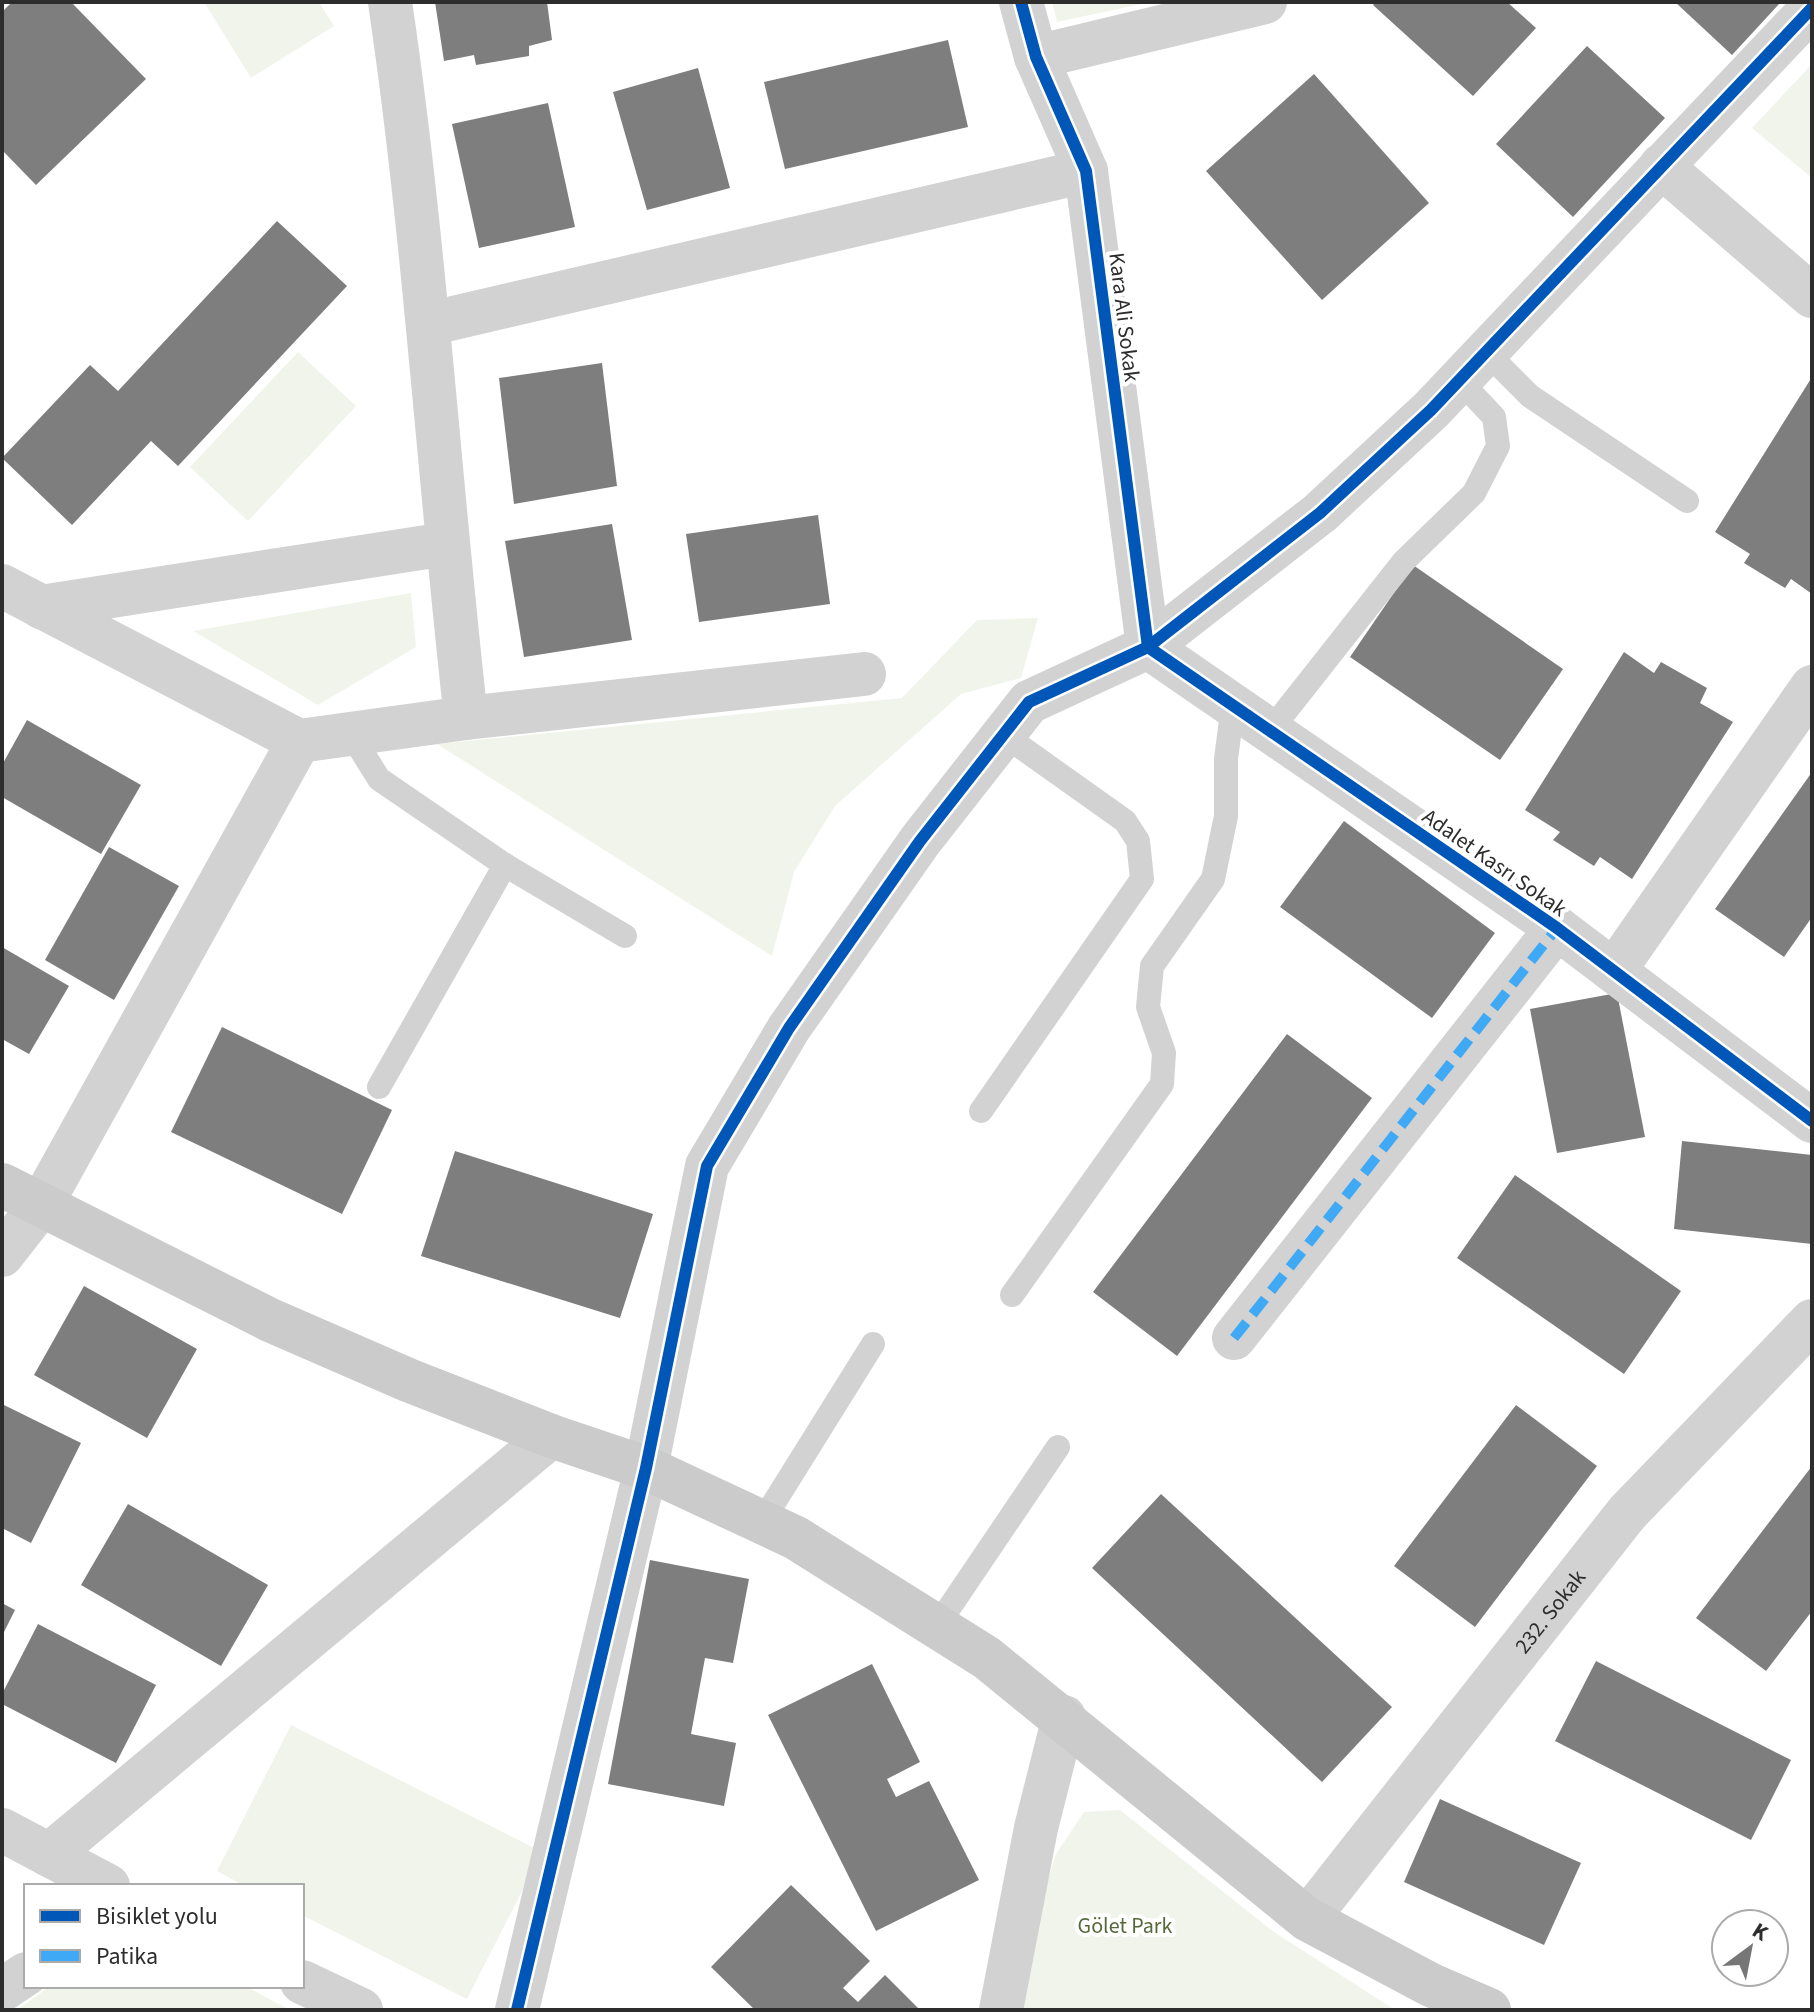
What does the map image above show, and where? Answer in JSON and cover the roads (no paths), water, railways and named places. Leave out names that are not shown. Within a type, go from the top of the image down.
[{"type":"main road","points":[[2,1185],[270,1320],[408,1380],[551,1436],[646,1468],[796,1538],[987,1658],[1064,1717],[1307,1919],[1431,1985],[1489,2010]]},
{"type":"street","points":[[390,2],[428,324],[446,544],[466,718]]},
{"type":"street","name":"Kara Ali Sokak","points":[[1021,2],[1036,57],[1086,171],[1148,647]]},
{"type":"street","points":[[1036,57],[1265,2]]},
{"type":"street","points":[[517,2010],[646,1468],[707,1166],[789,1028],[920,841],[1029,702],[1148,647],[1320,513],[1473,366],[1812,8]]},
{"type":"street","points":[[1661,166],[1812,296]]},
{"type":"street","points":[[428,324],[1086,171]]},
{"type":"street","points":[[41,607],[446,544]]},
{"type":"street","points":[[2,586],[299,741],[466,718],[864,674]]},
{"type":"street","name":"Adalet Kasrı Sokak","points":[[1148,647],[1557,928],[1812,1121]]},
{"type":"street","points":[[1614,971],[1812,687]]},
{"type":"street","points":[[2,1255],[41,1205],[299,741]]},
{"type":"street","points":[[1234,1338],[1557,928]]},
{"type":"street","name":"232. Sokak","points":[[1307,1919],[1627,1513],[1812,1321]]},
{"type":"street","points":[[49,1855],[551,1436]]},
{"type":"street","points":[[1001,2010],[1036,1828],[1064,1717]]},
{"type":"street","points":[[2,1830],[104,1884]]},
{"type":"street","points":[[2,1990],[24,1975]]},
{"type":"street","points":[[304,1983],[361,2010]]},
{"type":"lane","points":[[1473,366],[1530,396],[1687,501]]},
{"type":"lane","points":[[1270,731],[1404,561],[1474,493],[1498,446],[1494,417],[1473,366]]},
{"type":"lane","points":[[1012,1295],[1162,1084],[1164,1053],[1148,1007],[1152,966],[1213,879],[1226,816],[1226,759],[1233,705]]},
{"type":"lane","points":[[351,734],[379,779],[505,865],[625,936]]},
{"type":"lane","points":[[981,1111],[1142,879],[1138,841],[1125,821],[1004,735]]},
{"type":"lane","points":[[379,1087],[505,865]]},
{"type":"lane","points":[[762,1522],[873,1344]]},
{"type":"lane","points":[[937,1626],[1058,1447]]},
{"type":"park label","name":"Gölet Park","points":[[1125,1925]]}]
